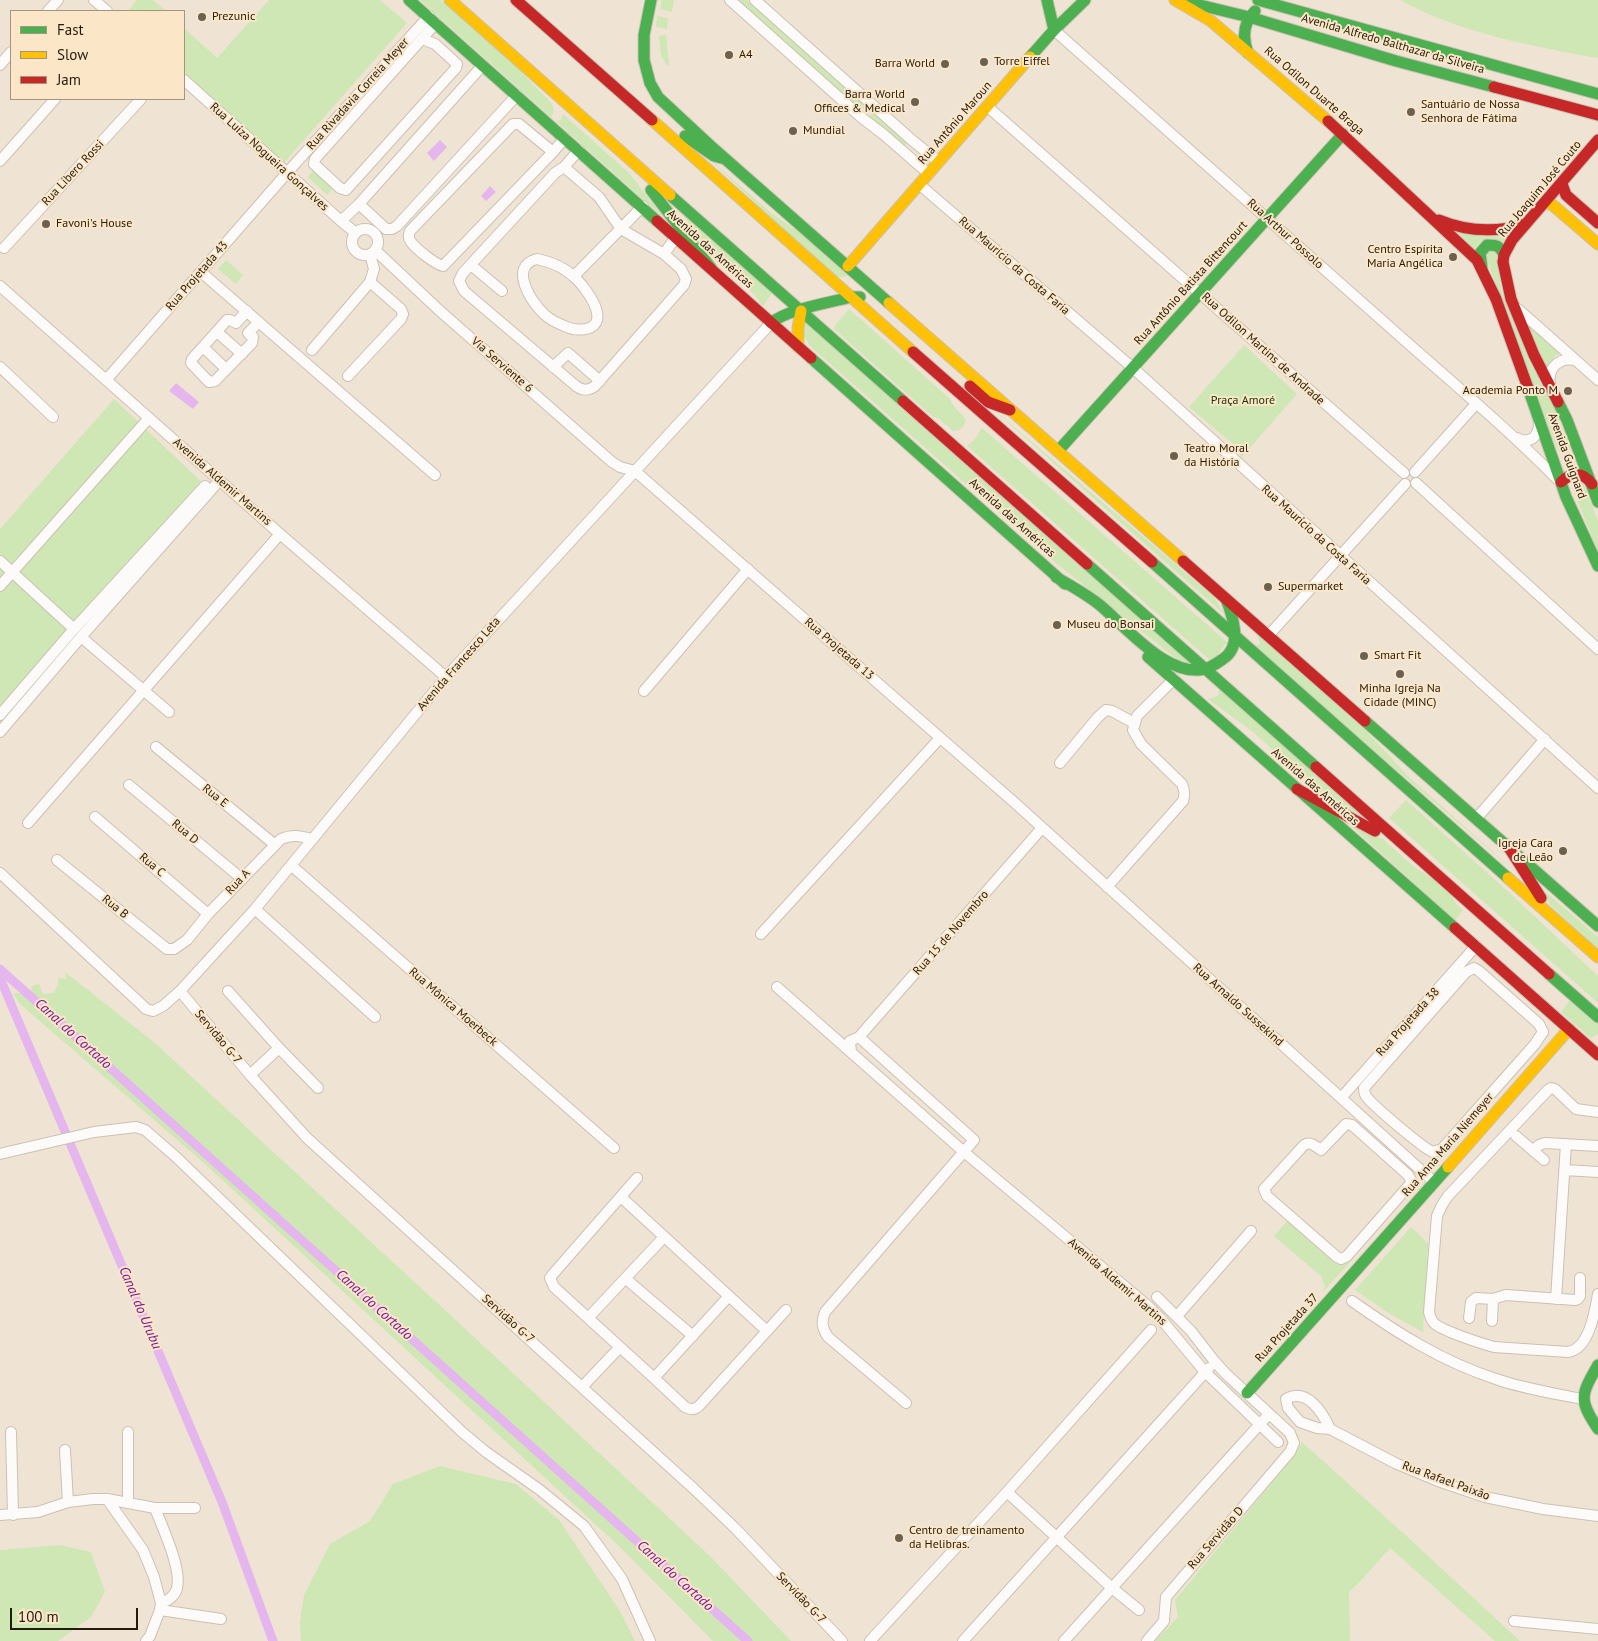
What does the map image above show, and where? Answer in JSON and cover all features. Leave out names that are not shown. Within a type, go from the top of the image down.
[{"type":"main road","name":"Avenida das Américas","points":[[409,0],[676,236],[1056,577],[1174,679],[1598,1055]]},
{"type":"main road","name":"Avenida das Américas","points":[[450,0],[1401,845],[1598,1017]]},
{"type":"main road","points":[[516,0],[1598,957]]},
{"type":"main road","points":[[651,0],[644,25],[643,44],[646,69],[651,85],[666,105],[725,159],[1598,926]]},
{"type":"main road","points":[[1047,0],[1054,30]]},
{"type":"main road","name":"Rua Antônio Maroun","points":[[848,266],[1054,30],[1084,0]]},
{"type":"main road","name":"Rua Odilon Duarte Braga","points":[[1175,0],[1211,21],[1343,134],[1468,250],[1483,270]]},
{"type":"main road","name":"Avenida Alfredo Balthazar da Silveira","points":[[1180,0],[1249,17],[1396,61],[1598,115]]},
{"type":"main road","name":"Avenida Alfredo Balthazar da Silveira","points":[[1258,0],[1598,94]]},
{"type":"main road","points":[[1248,53],[1243,36],[1246,23],[1249,17],[1261,7],[1328,23],[1334,22]]},
{"type":"main road","points":[[1583,90],[1598,107]]},
{"type":"main road","points":[[638,108],[648,111],[714,156],[725,159]]},
{"type":"main road","name":"Rua Antônio Batista Bittencourt","points":[[1058,451],[1343,134]]},
{"type":"main road","name":"Rua Joaquim José Couto","points":[[1504,255],[1512,240],[1598,140]]},
{"type":"main road","points":[[626,157],[711,268]]},
{"type":"main road","points":[[1562,184],[1566,195],[1598,223]]},
{"type":"main road","points":[[1545,203],[1555,207],[1598,244]]},
{"type":"main road","name":"Rua Odilon Duarte Braga","points":[[1426,213],[1450,225],[1475,231],[1501,231],[1526,224]]},
{"type":"main road","points":[[1483,270],[1480,256],[1484,247],[1490,244],[1497,245],[1501,248],[1504,255]]},
{"type":"main road","name":"Avenida Guignard","points":[[1504,255],[1504,269],[1512,300],[1534,355],[1567,420],[1598,502]]},
{"type":"main road","name":"Avenida Guignard","points":[[1483,270],[1496,299],[1566,497],[1598,566]]},
{"type":"main road","points":[[771,323],[783,315],[851,297],[871,299],[988,402],[1010,410]]},
{"type":"main road","points":[[798,347],[798,328],[801,311]]},
{"type":"main road","points":[[1548,448],[1556,457],[1566,458],[1573,454],[1574,448],[1566,425],[1567,420]]},
{"type":"main road","points":[[1561,482],[1568,475],[1580,473],[1593,485]]},
{"type":"main road","points":[[1056,577],[1099,604],[1163,661],[1188,670],[1204,669],[1219,663],[1229,654],[1234,645],[1233,618],[1226,599]]},
{"type":"main road","points":[[1297,789],[1401,845]]},
{"type":"main road","points":[[1508,846],[1552,916]]},
{"type":"main road","name":"Rua Anna Maria Niemeyer","points":[[1348,1281],[1569,1028]]},
{"type":"main road","name":"Rua Projetada 37","points":[[1247,1393],[1348,1281]]},
{"type":"main road","points":[[1598,1365],[1585,1387],[1582,1399],[1585,1410],[1598,1429]]},
{"type":"street","points":[[49,10],[58,0]]},
{"type":"street","points":[[94,0],[106,10]]},
{"type":"street","points":[[730,0],[862,118],[929,174]]},
{"type":"street","points":[[755,0],[939,162]]},
{"type":"street","points":[[422,39],[435,44],[457,64],[456,68],[346,190],[340,188],[314,164],[315,159],[422,39],[432,20]]},
{"type":"street","name":"Rua Rivadavia Correia Meyer","points":[[288,172],[432,20]]},
{"type":"street","name":"Rua Arthur Possolo","points":[[1054,30],[1516,438],[1561,482]]},
{"type":"street","points":[[0,65],[10,53]]},
{"type":"street","points":[[341,222],[483,65]]},
{"type":"street","name":"Rua Luíza Nogueira Gonçalves","points":[[185,81],[288,172],[341,222],[356,233]]},
{"type":"street","points":[[359,204],[386,228],[392,229],[397,226],[517,95]]},
{"type":"street","points":[[0,161],[54,100]]},
{"type":"street","name":"Rua Líbero Rossi","points":[[4,248],[140,100]]},
{"type":"street","name":"Rua Odilon Martins de Andrade","points":[[988,107],[1410,478],[1598,649]]},
{"type":"street","points":[[553,152],[519,124],[513,124],[410,231],[408,235],[410,241],[437,264],[443,266],[553,152],[566,138]]},
{"type":"street","points":[[901,150],[909,149],[913,141]]},
{"type":"street","points":[[564,167],[599,197],[621,229],[664,254],[685,274],[686,279],[684,285],[600,381],[589,390],[582,390],[553,366],[464,291],[459,281],[460,277],[554,173],[564,167],[579,150]]},
{"type":"street","name":"Rua Projetada 43","points":[[106,380],[288,172]]},
{"type":"street","name":"Rua Maurício da Costa Faria","points":[[920,185],[1133,368],[1598,788]]},
{"type":"street","points":[[574,276],[642,206]]},
{"type":"street","points":[[312,350],[370,282],[374,269],[373,252],[378,242],[372,231],[364,229],[356,233],[353,240],[355,249],[362,254],[373,252]]},
{"type":"street","points":[[664,254],[676,236]]},
{"type":"street","name":"Via Serviente 6","points":[[373,252],[612,462],[620,467],[635,471]]},
{"type":"street","points":[[537,259],[559,266],[574,276],[591,298],[597,316],[595,323],[589,328],[581,330],[570,328],[545,315],[535,304],[526,289],[523,272],[526,264],[531,260],[537,259]]},
{"type":"street","points":[[471,265],[502,291]]},
{"type":"street","points":[[201,272],[435,475]]},
{"type":"street","points":[[348,376],[401,319],[403,314],[401,309],[370,282]]},
{"type":"street","name":"Avenida Aldemir Martins","points":[[0,286],[280,534],[446,677]]},
{"type":"street","points":[[1512,300],[1526,317],[1598,380]]},
{"type":"street","points":[[236,323],[247,312]]},
{"type":"street","points":[[227,320],[236,323],[253,337],[253,340],[215,381],[209,382],[191,363],[192,359],[227,320]]},
{"type":"street","points":[[248,333],[259,322]]},
{"type":"street","name":"Avenida Francesco Leta","points":[[0,873],[146,1009],[153,1011],[163,1006],[180,991],[292,866],[312,839],[446,677],[771,323]]},
{"type":"street","points":[[217,332],[242,354]]},
{"type":"street","points":[[203,347],[226,369]]},
{"type":"street","points":[[553,366],[568,352],[600,381]]},
{"type":"street","points":[[1551,390],[1550,378],[1553,368],[1564,360],[1574,360]]},
{"type":"street","points":[[0,367],[53,417]]},
{"type":"street","points":[[1268,636],[1476,404]]},
{"type":"street","points":[[0,586],[149,418]]},
{"type":"street","points":[[1516,438],[1525,441],[1534,438],[1537,434],[1539,423]]},
{"type":"street","name":"Rua Projetada 13","points":[[635,471],[1042,828]]},
{"type":"street","points":[[0,715],[220,480]]},
{"type":"street","points":[[0,732],[78,633],[205,486]]},
{"type":"street","points":[[28,823],[280,534]]},
{"type":"street","points":[[0,561],[78,633],[169,712]]},
{"type":"street","points":[[644,690],[748,569]]},
{"type":"street","points":[[1107,887],[1185,796],[1182,784],[1140,744],[1134,730],[1137,716],[1174,679]]},
{"type":"street","points":[[1060,763],[1106,710],[1112,710],[1134,723]]},
{"type":"street","points":[[761,934],[940,738]]},
{"type":"street","points":[[1476,819],[1545,739]]},
{"type":"street","name":"Rua E","points":[[156,747],[274,844]]},
{"type":"street","name":"Rua D","points":[[129,785],[241,878]]},
{"type":"street","name":"Rua C","points":[[95,817],[208,914]]},
{"type":"street","name":"Rua Arnaldo Sussekind","points":[[1042,828],[1434,1182]]},
{"type":"street","name":"Rua 15 de Novembro","points":[[859,1037],[1042,828]]},
{"type":"street","name":"Rua A","points":[[174,949],[187,940],[241,878],[281,838],[297,835],[312,839]]},
{"type":"street","name":"Rua B","points":[[57,860],[162,945],[168,949],[174,949]]},
{"type":"street","name":"Rua Mônica Moerbeck","points":[[292,866],[614,1148]]},
{"type":"street","points":[[255,909],[375,1017]]},
{"type":"street","name":"Rua Projetada 38","points":[[1341,1098],[1476,946]]},
{"type":"street","points":[[1474,968],[1539,1024],[1543,1032],[1542,1036],[1442,1149],[1434,1152],[1429,1151],[1407,1132],[1366,1096],[1364,1088],[1466,972],[1474,968]]},
{"type":"street","name":"Avenida Aldemir Martins","points":[[777,987],[964,1152],[1147,1305],[1205,1372],[1278,1442]]},
{"type":"street","name":"Servidão G-7","points":[[180,991],[250,1076],[307,1138],[583,1386],[736,1529],[842,1641]]},
{"type":"street","points":[[228,991],[318,1088]]},
{"type":"street","points":[[851,1052],[850,1040],[859,1037],[974,1140],[824,1312],[821,1321],[828,1337],[906,1403]]},
{"type":"street","points":[[250,1076],[279,1048]]},
{"type":"street","points":[[1598,1112],[1576,1109],[1555,1089],[1551,1088],[1448,1196],[1437,1216],[1429,1312],[1430,1318],[1437,1325],[1494,1347],[1568,1352],[1579,1348],[1583,1342],[1594,1314],[1598,1294]]},
{"type":"street","points":[[1357,1130],[1366,1121]]},
{"type":"street","points":[[1346,1124],[1352,1125],[1357,1130],[1408,1175],[1412,1182],[1348,1256],[1341,1259],[1267,1196],[1264,1189],[1307,1143],[1321,1150],[1346,1124]]},
{"type":"street","points":[[0,1154],[94,1132],[136,1126],[146,1130],[462,1432],[486,1452],[570,1512],[584,1526],[622,1579],[650,1641]]},
{"type":"street","points":[[1395,1146],[1407,1132]]},
{"type":"street","points":[[1516,1136],[1544,1160]]},
{"type":"street","points":[[1533,1151],[1542,1143],[1598,1146]]},
{"type":"street","points":[[1556,1299],[1566,1144]]},
{"type":"street","points":[[1565,1170],[1598,1172]]},
{"type":"street","points":[[637,1178],[550,1278],[554,1287],[589,1317],[685,1407],[695,1409],[699,1406],[786,1310]]},
{"type":"street","points":[[621,1197],[767,1331]]},
{"type":"street","points":[[1177,1316],[1252,1230]]},
{"type":"street","points":[[589,1317],[664,1237]]},
{"type":"street","points":[[1469,1318],[1472,1299],[1494,1299],[1506,1295],[1578,1299],[1580,1296],[1580,1278]]},
{"type":"street","points":[[626,1279],[693,1336]]},
{"type":"street","points":[[654,1378],[729,1296]]},
{"type":"street","name":"Avenida Aldemir Martins","points":[[1157,1297],[1177,1316],[1215,1362],[1293,1438]]},
{"type":"street","points":[[1492,1321],[1494,1299]]},
{"type":"street","points":[[1352,1301],[1411,1341],[1469,1369],[1524,1388],[1582,1399]]},
{"type":"street","points":[[870,1641],[1007,1492],[1151,1330]]},
{"type":"street","points":[[583,1386],[620,1347]]},
{"type":"street","points":[[963,1641],[1215,1362]]},
{"type":"street","points":[[1064,1641],[1269,1414]]},
{"type":"street","name":"Rua Rafael Paixão","points":[[1330,1429],[1397,1464],[1438,1481],[1485,1497],[1543,1509],[1598,1516]]},
{"type":"street","points":[[11,1432],[13,1515]]},
{"type":"street","points":[[128,1432],[128,1502]]},
{"type":"street","name":"Rua Servidão D","points":[[1147,1641],[1164,1621],[1166,1598],[1290,1452],[1294,1443],[1293,1438]]},
{"type":"street","points":[[65,1450],[68,1502]]},
{"type":"street","points":[[1007,1492],[1112,1588],[1139,1610]]},
{"type":"street","points":[[0,1516],[38,1512],[68,1502],[93,1499],[128,1502],[155,1508],[194,1508]]},
{"type":"street","points":[[107,1500],[143,1550],[154,1577],[160,1606],[150,1636],[146,1641]]},
{"type":"street","points":[[155,1508],[173,1556],[177,1579],[177,1588],[174,1594],[160,1606]]},
{"type":"street","points":[[160,1606],[221,1619]]},
{"type":"street","points":[[1514,1621],[1598,1629]]},
{"type":"green space","points":[[137,0],[153,0],[165,10],[129,10]]},
{"type":"green space","points":[[269,0],[380,0],[407,23],[282,165],[185,76],[185,29],[217,58]]},
{"type":"green space","points":[[420,0],[441,0],[510,60],[552,104],[554,111],[551,117]]},
{"type":"green space","points":[[662,0],[674,0],[672,12],[660,9]]},
{"type":"green space","points":[[737,0],[747,0],[865,104],[865,109],[860,109]]},
{"type":"green space","points":[[1400,0],[1598,0],[1598,58],[1548,49],[1471,30],[1422,11]]},
{"type":"green space","points":[[657,16],[668,18],[667,29],[656,27]]},
{"type":"green space","points":[[666,35],[669,65],[667,66],[661,55],[659,36]]},
{"type":"green space","points":[[873,112],[907,142],[906,145],[904,146],[871,119],[870,115]]},
{"type":"green space","points":[[563,114],[629,173],[664,218],[556,121],[561,120]]},
{"type":"green space","points":[[705,155],[770,212],[808,239],[848,276],[835,278]]},
{"type":"green space","points":[[315,168],[335,186],[327,195],[308,177]]},
{"type":"green space","points":[[672,201],[772,293],[763,306],[739,276],[706,245]]},
{"type":"green space","points":[[1458,233],[1510,235],[1504,242],[1488,238],[1481,241],[1474,249]]},
{"type":"green space","points":[[1486,251],[1496,251],[1501,289],[1529,361],[1553,405],[1570,447],[1568,453],[1561,454],[1558,451],[1485,255]]},
{"type":"green space","points":[[226,260],[243,275],[236,284],[218,269]]},
{"type":"green space","points":[[849,309],[950,399],[966,420],[963,427],[953,431],[938,418],[933,417],[833,328]]},
{"type":"green space","points":[[806,322],[1194,665],[1179,661],[1051,559],[810,346],[802,332]]},
{"type":"green space","points":[[1525,322],[1561,353],[1555,356],[1547,367]]},
{"type":"green space","name":"Praça Amoré","points":[[1244,345],[1297,394],[1241,458],[1239,449],[1189,407]]},
{"type":"green space","points":[[979,397],[1214,597],[1225,615]]},
{"type":"green space","points":[[114,399],[208,488],[0,724],[0,529]]},
{"type":"green space","points":[[982,428],[1227,642],[1212,662],[967,446],[975,439]]},
{"type":"green space","points":[[1573,480],[1583,482],[1598,521],[1598,552],[1572,487]]},
{"type":"green space","points":[[1257,634],[1364,729],[1410,778],[1527,882],[1254,647],[1260,644]]},
{"type":"green space","points":[[1220,687],[1371,822],[1322,795],[1252,731],[1208,699],[1218,696]]},
{"type":"green space","points":[[1406,800],[1512,895],[1598,976],[1598,1003],[1389,818]]},
{"type":"green space","points":[[1338,814],[1383,839],[1413,866],[1439,883],[1450,893],[1457,905],[1463,910],[1455,920]]},
{"type":"green space","points":[[1542,889],[1598,937],[1598,948],[1550,905]]},
{"type":"green space","points":[[65,972],[155,1043],[459,1323],[710,1556],[791,1641],[713,1641],[621,1548],[205,1164],[20,1004],[13,993],[31,993],[32,986],[39,984],[43,994],[54,993],[58,984],[58,978],[66,979]]},
{"type":"green space","points":[[1571,999],[1598,1024],[1598,1034],[1591,1038],[1561,1012]]},
{"type":"green space","points":[[1288,1220],[1341,1263],[1353,1259],[1323,1292],[1325,1286],[1321,1276],[1274,1236]]},
{"type":"green space","points":[[1411,1227],[1428,1243],[1423,1332],[1390,1314],[1355,1290]]},
{"type":"green space","points":[[1302,1442],[1520,1641],[1495,1641],[1390,1548],[1349,1592],[1350,1641],[1155,1641],[1178,1617],[1175,1600],[1294,1456]]},
{"type":"green space","points":[[440,1466],[516,1484],[559,1520],[620,1611],[635,1641],[301,1641],[300,1622],[304,1595],[330,1544],[370,1521],[393,1484]]},
{"type":"green space","points":[[60,1545],[91,1552],[105,1592],[91,1617],[58,1641],[0,1641],[0,1550]]},
{"type":"shaded area","points":[[440,140],[447,147],[434,161],[427,153]]},
{"type":"shaded area","points":[[490,186],[496,192],[486,201],[481,196]]},
{"type":"shaded area","points":[[176,383],[199,402],[193,409],[169,391]]},
{"type":"waterway","name":"Canal do Cortado","points":[[0,969],[748,1641]]},
{"type":"waterway","name":"Canal do Urubu","points":[[0,978],[222,1502],[273,1641]]},
{"type":"traffic: fast","points":[[409,0],[657,221]]},
{"type":"traffic: fast","points":[[651,0],[644,35],[644,60],[650,83],[658,97],[714,149],[889,303]]},
{"type":"traffic: fast","points":[[1047,0],[1054,30]]},
{"type":"traffic: fast","points":[[1030,57],[1085,0]]},
{"type":"traffic: fast","points":[[1258,0],[1598,94]]},
{"type":"traffic: fast","points":[[1191,3],[1249,17],[1396,61],[1494,87]]},
{"type":"traffic: fast","points":[[1248,53],[1244,36],[1248,20],[1255,11]]},
{"type":"traffic: fast","points":[[1058,451],[1343,134]]},
{"type":"traffic: fast","points":[[685,136],[714,156],[725,159]]},
{"type":"traffic: fast","points":[[651,190],[711,268]]},
{"type":"traffic: fast","points":[[670,195],[903,401]]},
{"type":"traffic: fast","points":[[1482,268],[1480,253],[1487,245],[1498,247],[1504,255]]},
{"type":"traffic: fast","points":[[771,323],[798,310],[851,297],[860,297]]},
{"type":"traffic: fast","points":[[811,358],[1065,584]]},
{"type":"traffic: fast","points":[[1528,388],[1566,497],[1598,566]]},
{"type":"traffic: fast","points":[[1558,402],[1567,420],[1598,502]]},
{"type":"traffic: fast","points":[[1152,562],[1508,878]]},
{"type":"traffic: fast","points":[[1087,564],[1316,767]]},
{"type":"traffic: fast","points":[[1056,577],[1096,602],[1151,651],[1166,661],[1181,668],[1196,670],[1210,667],[1223,659],[1233,647],[1235,631],[1226,599]]},
{"type":"traffic: fast","points":[[1148,657],[1455,928]]},
{"type":"traffic: fast","points":[[1365,721],[1598,926]]},
{"type":"traffic: fast","points":[[1549,974],[1598,1017]]},
{"type":"traffic: fast","points":[[1247,1393],[1448,1167]]},
{"type":"traffic: fast","points":[[1598,1365],[1588,1383],[1584,1397],[1587,1411],[1598,1429]]},
{"type":"traffic: slow","points":[[450,0],[670,195]]},
{"type":"traffic: slow","points":[[1175,0],[1211,21],[1328,121]]},
{"type":"traffic: slow","points":[[848,266],[1030,57]]},
{"type":"traffic: slow","points":[[652,120],[913,352]]},
{"type":"traffic: slow","points":[[1545,203],[1555,207],[1598,244]]},
{"type":"traffic: slow","points":[[889,303],[1183,561]]},
{"type":"traffic: slow","points":[[798,347],[798,328],[801,311]]},
{"type":"traffic: slow","points":[[1508,878],[1598,957]]},
{"type":"traffic: slow","points":[[1448,1167],[1569,1029]]},
{"type":"traffic: jam","points":[[516,0],[652,120]]},
{"type":"traffic: jam","points":[[1494,87],[1598,115]]},
{"type":"traffic: jam","points":[[1328,121],[1477,260],[1496,299],[1528,388]]},
{"type":"traffic: jam","points":[[1558,402],[1534,355],[1511,299],[1503,262],[1504,255],[1512,240],[1598,140]]},
{"type":"traffic: jam","points":[[1562,184],[1566,195],[1598,223]]},
{"type":"traffic: jam","points":[[1439,220],[1461,227],[1482,230],[1504,229],[1526,224]]},
{"type":"traffic: jam","points":[[657,221],[811,358]]},
{"type":"traffic: jam","points":[[913,352],[1152,562]]},
{"type":"traffic: jam","points":[[970,386],[988,402],[1010,410]]},
{"type":"traffic: jam","points":[[903,401],[1087,564]]},
{"type":"traffic: jam","points":[[1561,482],[1569,476],[1577,474],[1592,484]]},
{"type":"traffic: jam","points":[[1183,561],[1365,721]]},
{"type":"traffic: jam","points":[[1316,767],[1549,974]]},
{"type":"traffic: jam","points":[[1297,789],[1375,831]]},
{"type":"traffic: jam","points":[[1508,846],[1541,898]]},
{"type":"traffic: jam","points":[[1455,928],[1598,1055]]},
{"type":"place","name":"Prezunic","points":[[202,17]]},
{"type":"place","name":"A4","points":[[729,55]]},
{"type":"place","name":"Torre Eiffel","points":[[984,62]]},
{"type":"place","name":"Barra World","points":[[945,64]]},
{"type":"place","name":"Barra World Offices & Medical","points":[[915,102]]},
{"type":"place","name":"Santuário de Nossa Senhora de Fátima","points":[[1411,112]]},
{"type":"place","name":"Mundial","points":[[793,131]]},
{"type":"place","name":"Favoni's House","points":[[46,224]]},
{"type":"place","name":"Centro Espírita Maria Angélica","points":[[1453,257]]},
{"type":"place","name":"Academia Ponto M","points":[[1568,391]]},
{"type":"place","name":"Teatro Moral da História","points":[[1174,456]]},
{"type":"place","name":"Supermarket","points":[[1268,587]]},
{"type":"place","name":"Museu do Bonsai","points":[[1057,625]]},
{"type":"place","name":"Smart Fit","points":[[1364,656]]},
{"type":"place","name":"Minha Igreja Na Cidade (MINC)","points":[[1400,674]]},
{"type":"place","name":"Igreja Cara de Leão","points":[[1563,851]]},
{"type":"place","name":"Centro de treinamento da Helibras.","points":[[899,1538]]}]
